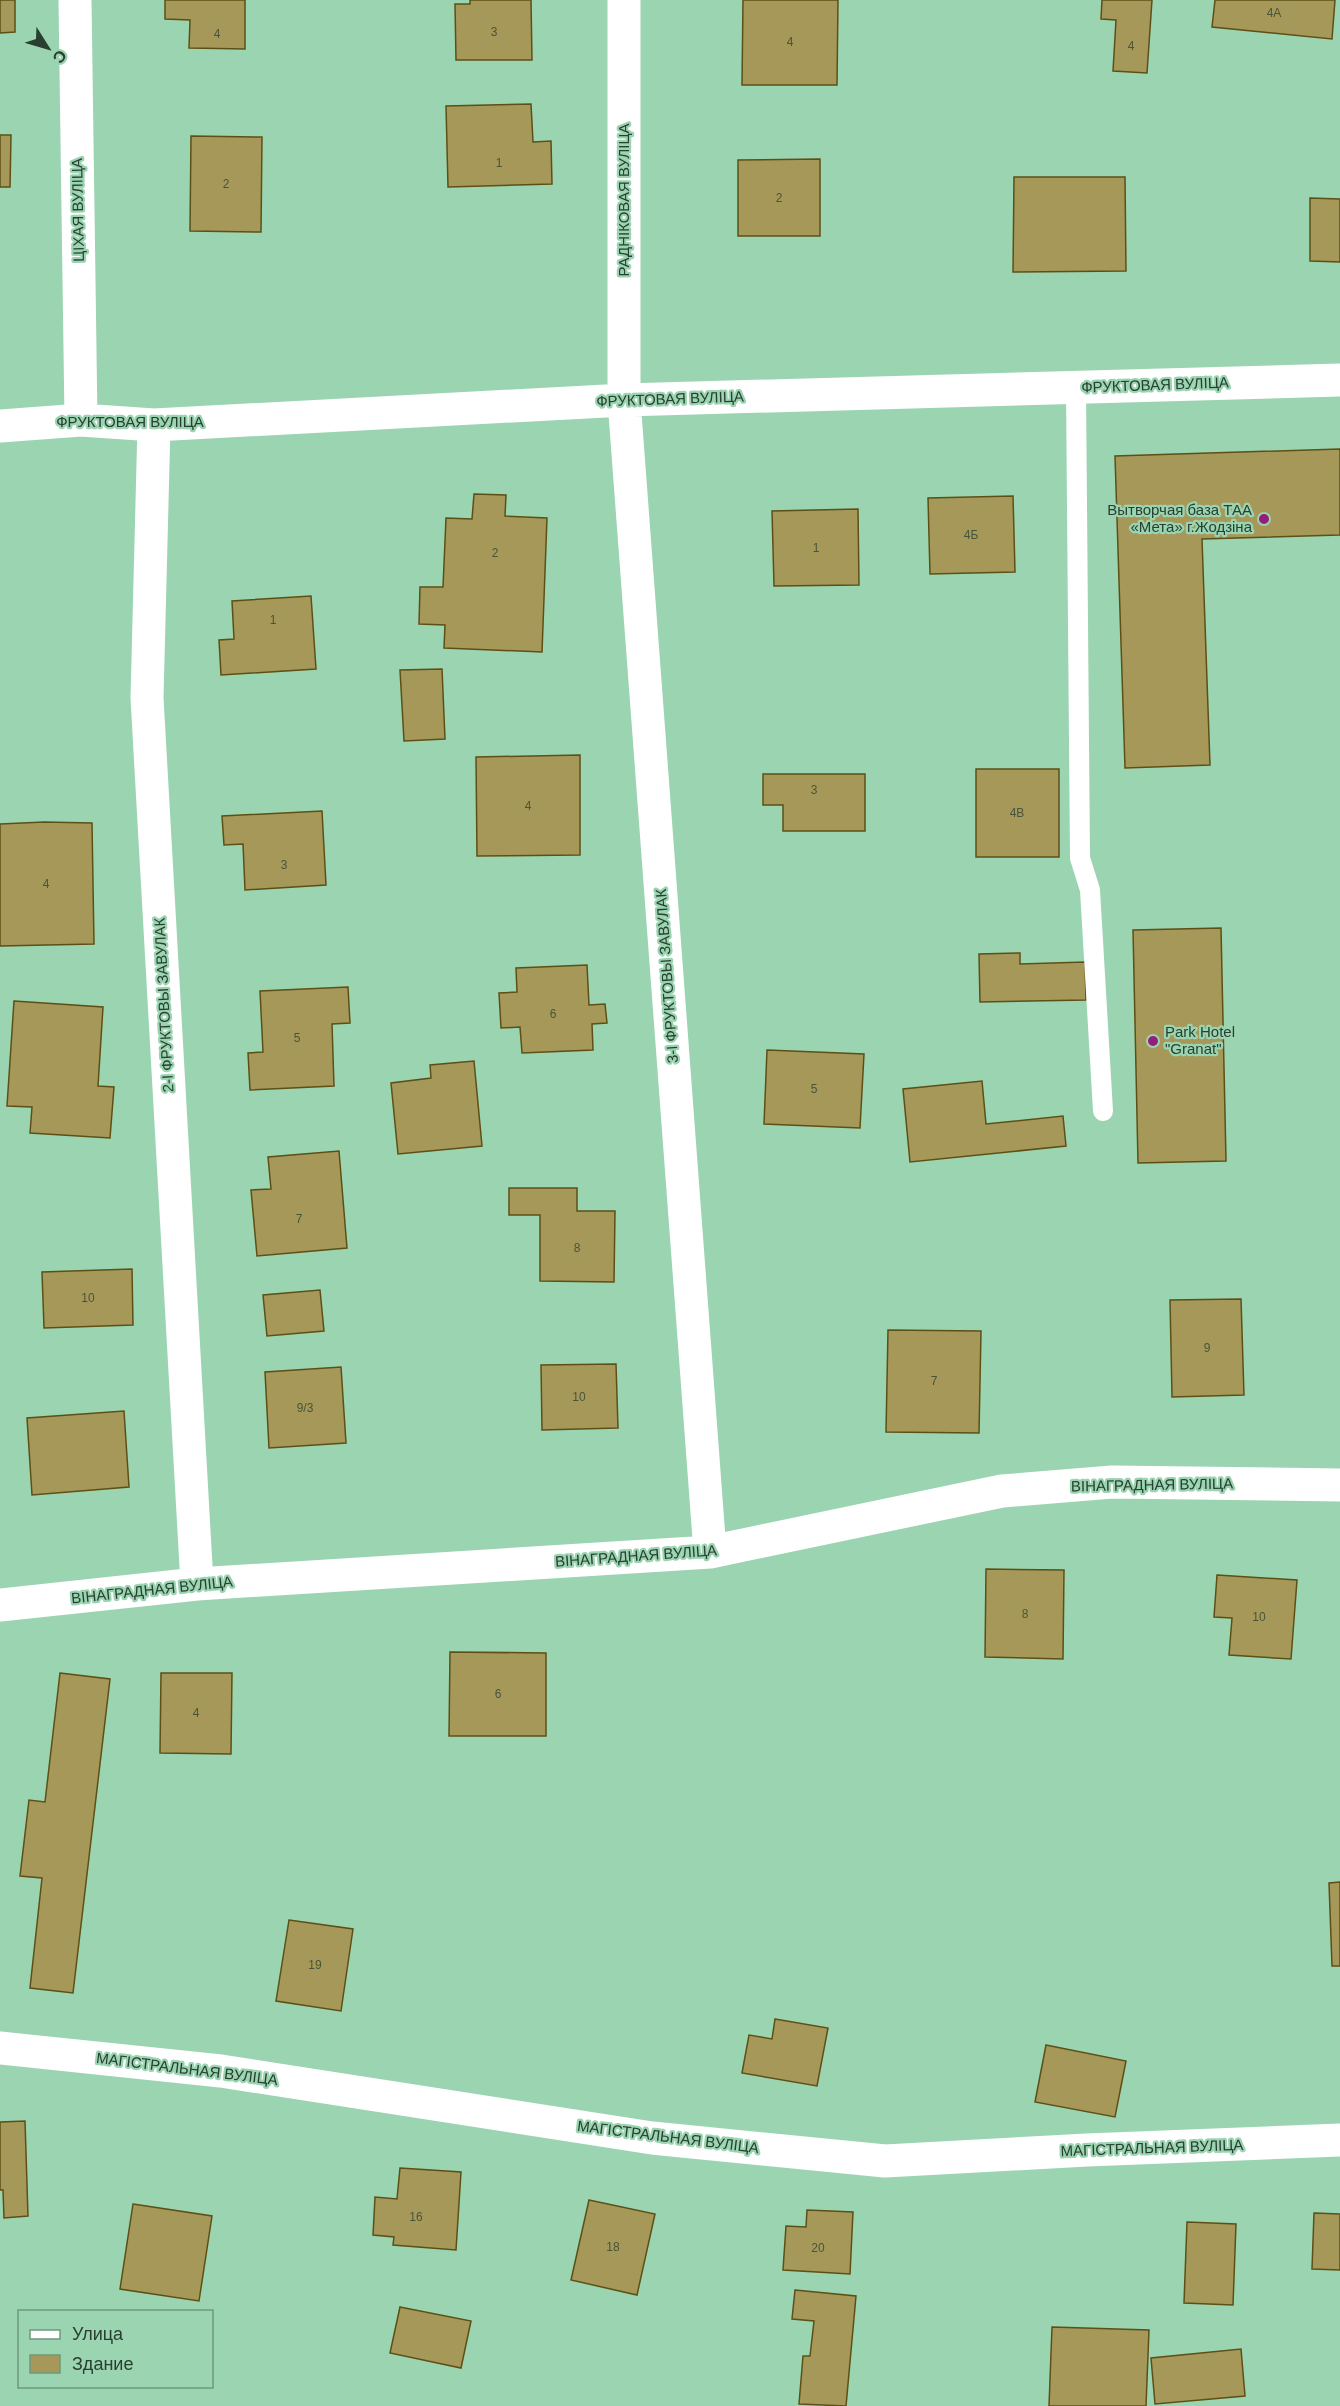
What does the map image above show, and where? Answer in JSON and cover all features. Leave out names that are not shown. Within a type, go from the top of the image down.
[{"type":"street","name":"ЦІХАЯ ВУЛІЦА","points":[[75,0],[81,420]]},
{"type":"street","name":"РАДНІКОВАЯ ВУЛІЦА","points":[[624,0],[624,400]]},
{"type":"street","name":"ФРУКТОВАЯ ВУЛІЦА","points":[[0,426],[81,420],[154,425],[624,400],[1340,380]]},
{"type":"street","name":"3-І ФРУКТОВЫ ЗАВУЛАК","points":[[624,400],[710,1552]]},
{"type":"street","name":"2-І ФРУКТОВЫ ЗАВУЛАК","points":[[154,425],[147,698],[197,1584]]},
{"type":"street","name":"ВІНАГРАДНАЯ ВУЛІЦА","points":[[0,1605],[197,1584],[710,1552],[1002,1491],[1112,1482],[1340,1485]]},
{"type":"street","name":"МАГІСТРАЛЬНАЯ ВУЛІЦА","points":[[0,2048],[220,2071],[652,2138],[885,2161],[1340,2140]]},
{"type":"lane","points":[[1076,388],[1080,858],[1090,890],[1103,1112]]},
{"type":"building","points":[[0,0],[15,0],[15,32],[0,33]]},
{"type":"building","points":[[165,0],[245,0],[245,49],[189,48],[190,20],[165,19]]},
{"type":"building","points":[[470,0],[531,0],[532,60],[456,60],[455,4],[470,4]]},
{"type":"building","points":[[743,0],[838,0],[837,85],[742,85]]},
{"type":"building","points":[[1102,0],[1152,0],[1147,73],[1113,71],[1116,20],[1101,19]]},
{"type":"building","points":[[1215,0],[1335,0],[1332,39],[1212,27]]},
{"type":"building","points":[[531,104],[533,142],[551,141],[552,184],[448,187],[446,106]]},
{"type":"building","points":[[0,135],[11,135],[10,187],[0,187]]},
{"type":"building","points":[[191,136],[262,137],[261,232],[190,231]]},
{"type":"building","points":[[820,159],[820,236],[738,236],[738,160]]},
{"type":"building","points":[[1014,177],[1125,177],[1126,271],[1013,272]]},
{"type":"building","points":[[1310,198],[1340,199],[1340,262],[1310,261]]},
{"type":"building","points":[[1340,449],[1340,535],[1202,539],[1210,765],[1125,768],[1115,456]]},
{"type":"building","points":[[474,494],[506,495],[505,516],[547,518],[542,652],[444,648],[445,625],[419,624],[420,587],[443,587],[446,518],[472,519]]},
{"type":"building","points":[[1013,496],[1015,572],[930,574],[928,498]]},
{"type":"building","points":[[858,509],[859,585],[774,586],[772,511]]},
{"type":"building","points":[[311,596],[316,669],[221,675],[219,640],[234,639],[232,601]]},
{"type":"building","points":[[442,669],[445,739],[404,741],[400,670]]},
{"type":"building","points":[[580,755],[580,855],[477,856],[476,757]]},
{"type":"building","points":[[976,769],[1059,769],[1059,857],[976,857]]},
{"type":"building","points":[[763,774],[865,774],[865,831],[783,831],[783,805],[763,805]]},
{"type":"building","points":[[322,811],[326,885],[245,890],[243,844],[224,845],[222,816]]},
{"type":"building","points":[[92,823],[94,944],[0,946],[0,824]]},
{"type":"building","points":[[1221,928],[1226,1161],[1138,1163],[1133,930]]},
{"type":"building","points":[[1020,953],[1020,964],[1085,962],[1086,1000],[980,1002],[979,954]]},
{"type":"building","points":[[587,965],[589,1005],[605,1004],[607,1023],[592,1024],[593,1050],[522,1053],[520,1027],[501,1028],[499,993],[517,992],[516,968]]},
{"type":"building","points":[[348,987],[350,1023],[332,1024],[334,1086],[250,1090],[248,1053],[263,1052],[260,991]]},
{"type":"building","points":[[14,1001],[103,1007],[98,1086],[114,1087],[110,1138],[30,1133],[32,1107],[7,1106]]},
{"type":"building","points":[[767,1050],[864,1054],[860,1128],[764,1124]]},
{"type":"building","points":[[474,1061],[482,1146],[398,1154],[391,1083],[431,1078],[430,1065]]},
{"type":"building","points":[[982,1081],[986,1124],[1063,1116],[1066,1146],[910,1162],[903,1089]]},
{"type":"building","points":[[339,1151],[347,1248],[257,1256],[251,1190],[271,1189],[268,1157]]},
{"type":"building","points":[[509,1188],[577,1188],[577,1211],[615,1211],[614,1282],[540,1281],[540,1215],[509,1215]]},
{"type":"building","points":[[132,1269],[133,1325],[44,1328],[42,1272]]},
{"type":"building","points":[[320,1290],[324,1331],[267,1336],[263,1295]]},
{"type":"building","points":[[1241,1299],[1244,1395],[1172,1397],[1170,1300]]},
{"type":"building","points":[[888,1330],[981,1331],[979,1433],[886,1432]]},
{"type":"building","points":[[616,1364],[618,1428],[542,1430],[541,1365]]},
{"type":"building","points":[[341,1367],[346,1443],[269,1448],[265,1372]]},
{"type":"building","points":[[124,1411],[129,1487],[32,1495],[27,1418]]},
{"type":"building","points":[[986,1569],[1064,1570],[1063,1659],[985,1657]]},
{"type":"building","points":[[1217,1575],[1297,1580],[1291,1659],[1229,1655],[1232,1618],[1214,1617]]},
{"type":"building","points":[[450,1652],[546,1653],[546,1736],[449,1736]]},
{"type":"building","points":[[60,1673],[110,1679],[73,1993],[30,1988],[42,1878],[20,1876],[29,1800],[45,1802]]},
{"type":"building","points":[[161,1673],[232,1673],[231,1754],[160,1753]]},
{"type":"building","points":[[1340,1882],[1340,1966],[1332,1966],[1329,1883]]},
{"type":"building","points":[[289,1920],[353,1929],[341,2011],[276,2001]]},
{"type":"building","points":[[775,2019],[828,2028],[817,2086],[742,2073],[749,2035],[772,2039]]},
{"type":"building","points":[[1046,2045],[1126,2061],[1115,2117],[1035,2102]]},
{"type":"building","points":[[25,2121],[28,2216],[4,2218],[3,2190],[0,2190],[0,2122]]},
{"type":"building","points":[[400,2168],[461,2172],[456,2250],[393,2245],[394,2237],[373,2235],[375,2197],[397,2199]]},
{"type":"building","points":[[589,2200],[655,2214],[637,2295],[571,2280]]},
{"type":"building","points":[[133,2204],[212,2216],[199,2301],[120,2289]]},
{"type":"building","points":[[807,2210],[853,2212],[850,2274],[783,2270],[786,2226],[806,2227]]},
{"type":"building","points":[[1314,2213],[1340,2214],[1340,2270],[1312,2269]]},
{"type":"building","points":[[1187,2222],[1236,2224],[1233,2305],[1184,2303]]},
{"type":"building","points":[[795,2290],[856,2296],[846,2406],[799,2404],[803,2356],[810,2356],[814,2321],[792,2319]]},
{"type":"building","points":[[400,2307],[471,2321],[461,2368],[390,2353]]},
{"type":"building","points":[[1052,2327],[1149,2330],[1146,2406],[1049,2406]]},
{"type":"building","points":[[1241,2349],[1245,2396],[1155,2404],[1151,2358]]},
{"type":"place","name":"Вытворчая база ТАА «Мета» г.Жодзіна","points":[[1264,519]]},
{"type":"place","name":"Park Hotel \"Granat\"","points":[[1153,1041]]}]
